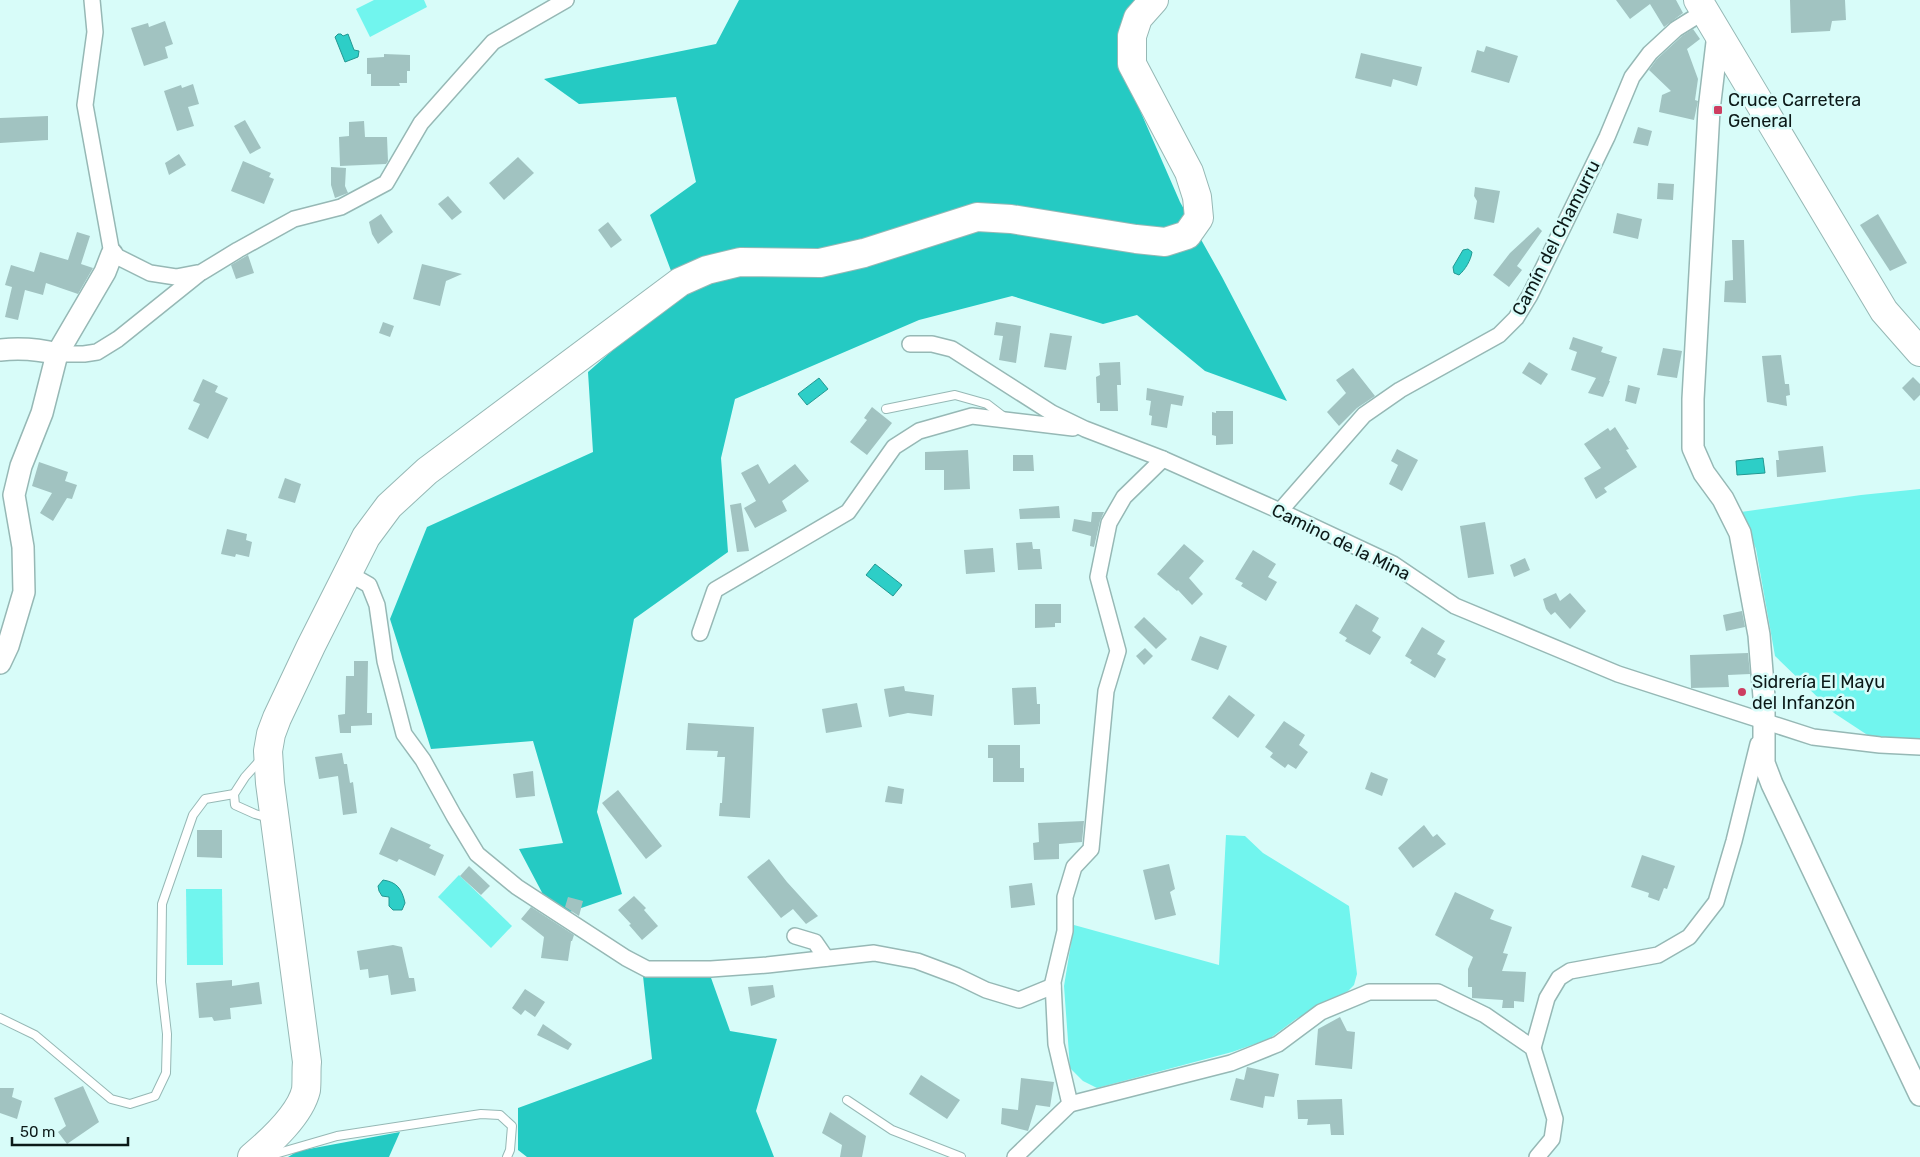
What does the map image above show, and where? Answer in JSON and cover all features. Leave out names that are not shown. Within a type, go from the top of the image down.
[{"type":"highway","points":[[252,1157],[276,1137],[294,1113],[306,1090],[307,1062],[275,819],[268,751],[271,734],[277,718],[366,537],[389,506],[427,471],[680,282],[707,270],[740,262],[820,263],[864,252],[977,217],[1011,219],[1165,242],[1188,235],[1199,218],[1197,196],[1189,172],[1132,64],[1132,36],[1138,18],[1154,0]]},
{"type":"highway","points":[[1707,15],[1884,311],[1920,352]]},
{"type":"street","points":[[0,663],[8,646],[24,592],[24,547],[11,495],[42,414],[57,354],[105,272],[112,254],[85,105],[96,32],[92,0]]},
{"type":"street","points":[[0,350],[43,350],[57,354],[97,352],[118,339],[202,272],[238,250],[294,219],[341,207],[386,183],[421,123],[493,42],[566,0]]},
{"type":"street","points":[[1707,15],[1709,110],[1693,399],[1693,448],[1704,473],[1723,499],[1740,532],[1759,635],[1763,668],[1764,763],[1772,784],[1920,1095]]},
{"type":"street","name":"Camín del Chamurru","points":[[1280,511],[1364,414],[1400,390],[1499,335],[1516,318],[1530,295],[1608,137],[1632,77],[1650,52],[1676,29],[1707,15]]},
{"type":"street","points":[[112,254],[150,273],[176,277],[202,272]]},
{"type":"street","points":[[910,344],[932,344],[952,350],[1052,413],[1085,429]]},
{"type":"street","points":[[700,633],[716,590],[848,512],[894,447],[919,431],[972,416],[1085,429]]},
{"type":"street","name":"Camino de la Mina","points":[[1085,429],[1163,459],[1280,511],[1394,564],[1455,606],[1618,674],[1813,737],[1920,748]]},
{"type":"street","points":[[1070,1104],[1056,1044],[1053,986],[1065,931],[1065,897],[1074,867],[1091,849],[1106,691],[1118,651],[1098,578],[1109,523],[1124,497],[1163,459]]},
{"type":"street","points":[[348,573],[369,585],[377,605],[385,661],[404,734],[423,760],[454,816],[478,854],[517,886],[626,958],[647,969],[711,969],[874,953],[917,961],[957,976],[986,990],[1019,1000],[1053,986]]},
{"type":"street","points":[[1537,1157],[1552,1139],[1555,1119],[1533,1048],[1547,998],[1559,978],[1570,971],[1658,955],[1689,937],[1716,902],[1734,841],[1764,721]]},
{"type":"street","points":[[795,936],[815,942],[826,958]]},
{"type":"street","points":[[1015,1157],[1070,1104],[1231,1063],[1278,1044],[1321,1012],[1369,992],[1438,992],[1485,1014],[1533,1048]]},
{"type":"lane","points":[[886,409],[955,395],[987,404],[1010,421]]},
{"type":"lane","points":[[268,751],[245,777],[234,794],[235,805],[255,814],[275,819]]},
{"type":"lane","points":[[0,1018],[35,1035],[111,1099],[130,1104],[155,1096],[166,1073],[167,1034],[161,982],[162,904],[193,815],[205,799],[234,794]]},
{"type":"lane","points":[[847,1100],[892,1130],[961,1157]]},
{"type":"lane","points":[[263,1157],[337,1136],[481,1114],[500,1115],[512,1126],[510,1150],[507,1157]]},
{"type":"shaded area","points":[[374,0],[424,0],[427,7],[370,37],[356,9]]},
{"type":"shaded area","points":[[739,0],[1137,0],[1125,76],[1180,202],[1287,401],[1205,371],[1137,315],[1103,324],[1012,296],[919,320],[735,399],[721,458],[728,552],[634,619],[597,812],[622,894],[555,917],[519,849],[563,843],[533,741],[431,749],[390,619],[427,527],[593,452],[588,372],[679,292],[650,215],[696,182],[676,97],[579,104],[544,79],[716,44]]},
{"type":"shaded area","points":[[338,34],[343,36],[348,34],[354,50],[359,51],[358,57],[345,62],[335,37]]},
{"type":"shaded area","points":[[1468,249],[1472,252],[1467,265],[1459,275],[1454,273],[1453,267],[1463,250]]},
{"type":"shaded area","points":[[819,378],[828,389],[807,405],[798,394]]},
{"type":"shaded area","points":[[1763,458],[1765,473],[1737,475],[1736,461]]},
{"type":"shaded area","points":[[1920,489],[1920,739],[1869,736],[1834,713],[1775,656],[1756,549],[1741,512],[1861,495]]},
{"type":"shaded area","points":[[875,564],[902,585],[893,596],[866,575]]},
{"type":"shaded area","points":[[1226,835],[1245,836],[1263,853],[1349,906],[1357,974],[1354,985],[1348,991],[1296,1019],[1269,1039],[1232,1052],[1097,1088],[1083,1081],[1070,1068],[1064,986],[1074,925],[1219,965]]},
{"type":"shaded area","points":[[459,875],[512,926],[491,948],[438,897]]},
{"type":"shaded area","points":[[383,880],[392,882],[400,890],[405,903],[402,910],[393,910],[389,906],[389,897],[382,896],[378,886]]},
{"type":"shaded area","points":[[186,889],[222,889],[223,965],[187,965]]},
{"type":"shaded area","points":[[710,975],[730,1031],[777,1039],[756,1111],[774,1157],[527,1157],[518,1150],[518,1108],[652,1059],[643,976]]},
{"type":"shaded area","points":[[400,1132],[389,1157],[288,1157],[298,1151]]},
{"type":"building","points":[[1616,0],[1676,0],[1683,13],[1664,27],[1650,4],[1630,19]]},
{"type":"building","points":[[1790,0],[1845,0],[1846,20],[1832,21],[1830,31],[1791,33]]},
{"type":"building","points":[[165,21],[173,44],[165,47],[168,58],[144,66],[131,28],[148,23],[149,27]]},
{"type":"building","points":[[1693,29],[1700,39],[1687,49],[1698,79],[1695,100],[1698,101],[1694,120],[1659,112],[1662,95],[1671,91],[1649,70],[1657,59],[1682,36]]},
{"type":"building","points":[[1486,46],[1518,56],[1509,83],[1471,72],[1477,50],[1484,52]]},
{"type":"building","points":[[1361,53],[1422,67],[1417,86],[1393,79],[1391,87],[1355,78]]},
{"type":"building","points":[[384,54],[410,55],[410,71],[407,71],[407,83],[399,83],[400,86],[371,86],[371,74],[367,74],[367,58],[384,57]]},
{"type":"building","points":[[193,84],[199,104],[188,107],[194,126],[177,131],[164,91],[181,85],[182,88]]},
{"type":"building","points":[[48,116],[48,140],[0,143],[0,118]]},
{"type":"building","points":[[245,120],[261,148],[250,154],[234,126]]},
{"type":"building","points":[[364,121],[365,137],[387,137],[388,161],[386,164],[340,166],[339,137],[349,136],[349,122]]},
{"type":"building","points":[[1638,127],[1652,131],[1648,146],[1633,143]]},
{"type":"building","points":[[179,154],[186,165],[169,175],[165,163]]},
{"type":"building","points":[[518,157],[534,173],[504,200],[489,183]]},
{"type":"building","points":[[243,161],[271,173],[269,177],[274,179],[264,204],[231,191]]},
{"type":"building","points":[[331,167],[346,168],[345,186],[348,193],[335,198],[331,185]]},
{"type":"building","points":[[1658,183],[1674,184],[1673,200],[1657,199]]},
{"type":"building","points":[[1475,187],[1500,191],[1494,223],[1474,219],[1477,201],[1474,196]]},
{"type":"building","points":[[448,196],[462,212],[452,220],[438,204]]},
{"type":"building","points":[[1617,213],[1642,219],[1638,239],[1613,233]]},
{"type":"building","points":[[381,214],[393,232],[378,244],[372,234],[369,222]]},
{"type":"building","points":[[1878,214],[1907,263],[1890,271],[1860,225]]},
{"type":"building","points":[[608,222],[622,240],[611,248],[598,230]]},
{"type":"building","points":[[1538,227],[1542,231],[1517,266],[1522,270],[1509,287],[1493,275],[1510,253]]},
{"type":"building","points":[[77,232],[90,236],[81,264],[93,268],[78,294],[46,283],[43,295],[25,290],[18,320],[5,317],[12,287],[5,285],[11,265],[34,272],[40,252],[68,260]]},
{"type":"building","points":[[1732,240],[1744,240],[1746,303],[1724,302],[1725,281],[1733,280]]},
{"type":"building","points":[[248,255],[254,273],[236,279],[231,265]]},
{"type":"building","points":[[422,264],[462,274],[446,281],[440,306],[413,299]]},
{"type":"building","points":[[383,322],[394,326],[390,337],[379,333]]},
{"type":"building","points":[[996,322],[1021,326],[1016,363],[999,360],[1003,336],[994,335]]},
{"type":"building","points":[[1050,333],[1072,336],[1066,370],[1044,367]]},
{"type":"building","points":[[1573,337],[1603,347],[1601,352],[1617,357],[1603,397],[1588,393],[1596,378],[1571,370],[1577,352],[1569,349]]},
{"type":"building","points":[[1663,348],[1682,351],[1677,378],[1657,375]]},
{"type":"building","points":[[1781,355],[1785,384],[1789,384],[1790,395],[1786,396],[1787,406],[1767,402],[1762,356]]},
{"type":"building","points":[[1120,362],[1121,385],[1117,385],[1118,411],[1100,411],[1100,403],[1097,403],[1096,377],[1100,375],[1099,363]]},
{"type":"building","points":[[1529,362],[1548,374],[1541,385],[1522,373]]},
{"type":"building","points":[[1353,368],[1375,396],[1357,408],[1339,426],[1327,412],[1346,393],[1336,380]]},
{"type":"building","points":[[1913,377],[1920,384],[1920,395],[1914,401],[1902,388]]},
{"type":"building","points":[[203,379],[218,386],[215,392],[228,398],[208,439],[188,429],[200,404],[193,401]]},
{"type":"building","points":[[1628,385],[1640,388],[1636,404],[1625,401]]},
{"type":"building","points":[[1147,388],[1184,396],[1182,406],[1171,404],[1167,428],[1151,425],[1152,416],[1149,415],[1151,401],[1146,400]]},
{"type":"building","points":[[872,407],[892,423],[867,455],[850,442],[867,420],[864,418]]},
{"type":"building","points":[[1216,411],[1233,411],[1233,444],[1216,445],[1216,436],[1212,435],[1212,412],[1216,413]]},
{"type":"building","points":[[1615,427],[1629,449],[1626,450],[1637,467],[1604,488],[1607,492],[1596,499],[1584,478],[1601,468],[1584,444],[1608,428],[1610,431]]},
{"type":"building","points":[[1823,446],[1826,472],[1777,477],[1776,460],[1779,460],[1778,451]]},
{"type":"building","points":[[1397,449],[1418,460],[1402,491],[1389,484],[1398,465],[1391,461]]},
{"type":"building","points":[[968,450],[970,489],[944,490],[944,470],[925,470],[925,452]]},
{"type":"building","points":[[1013,455],[1033,455],[1034,471],[1013,471]]},
{"type":"building","points":[[39,462],[68,472],[65,481],[77,485],[72,499],[67,498],[53,521],[40,513],[52,493],[32,486]]},
{"type":"building","points":[[758,464],[769,484],[795,464],[809,481],[782,501],[787,511],[755,528],[744,508],[756,501],[741,473]]},
{"type":"building","points":[[285,478],[301,484],[295,503],[278,498]]},
{"type":"building","points":[[741,503],[749,551],[737,552],[730,505]]},
{"type":"building","points":[[1059,506],[1060,518],[1020,519],[1019,509]]},
{"type":"building","points":[[1092,512],[1104,512],[1094,547],[1090,546],[1091,536],[1072,531],[1074,519],[1091,522]]},
{"type":"building","points":[[1485,522],[1494,574],[1468,578],[1460,526]]},
{"type":"building","points":[[227,529],[247,534],[246,540],[252,542],[249,557],[236,554],[235,557],[221,554]]},
{"type":"building","points":[[1032,542],[1033,549],[1040,549],[1042,569],[1018,570],[1016,543]]},
{"type":"building","points":[[1184,544],[1204,561],[1189,578],[1203,594],[1192,605],[1178,590],[1157,574]]},
{"type":"building","points":[[993,548],[995,572],[966,574],[964,550]]},
{"type":"building","points":[[1253,550],[1276,564],[1268,577],[1277,582],[1266,601],[1241,586],[1243,583],[1235,579]]},
{"type":"building","points":[[1525,558],[1530,570],[1514,577],[1510,565]]},
{"type":"building","points":[[1556,593],[1560,601],[1570,593],[1586,611],[1570,629],[1555,612],[1551,615],[1546,609],[1543,599]]},
{"type":"building","points":[[1035,604],[1061,604],[1061,623],[1055,623],[1055,627],[1035,628]]},
{"type":"building","points":[[1356,604],[1379,618],[1372,631],[1381,637],[1370,655],[1345,641],[1347,638],[1339,633]]},
{"type":"building","points":[[1742,611],[1745,627],[1726,631],[1723,615]]},
{"type":"building","points":[[1144,617],[1167,639],[1156,649],[1134,627]]},
{"type":"building","points":[[1422,627],[1445,641],[1437,654],[1446,659],[1435,678],[1410,663],[1412,660],[1405,656]]},
{"type":"building","points":[[1200,636],[1227,646],[1218,670],[1191,660]]},
{"type":"building","points":[[1145,648],[1153,656],[1144,665],[1136,656]]},
{"type":"building","points":[[1748,653],[1750,674],[1728,675],[1729,687],[1691,688],[1690,655]]},
{"type":"building","points":[[354,661],[368,661],[367,713],[372,713],[372,725],[351,726],[351,733],[340,733],[338,715],[345,714],[346,676],[354,676]]},
{"type":"building","points":[[904,686],[905,691],[934,695],[932,716],[908,713],[889,717],[884,689]]},
{"type":"building","points":[[1036,687],[1037,704],[1040,704],[1040,724],[1014,725],[1012,688]]},
{"type":"building","points":[[1229,695],[1255,715],[1238,738],[1212,718]]},
{"type":"building","points":[[857,703],[862,727],[826,733],[822,709]]},
{"type":"building","points":[[1284,721],[1305,735],[1299,745],[1308,752],[1296,769],[1288,764],[1285,768],[1270,757],[1273,753],[1265,747]]},
{"type":"building","points":[[688,723],[754,727],[750,818],[719,816],[720,803],[722,803],[725,757],[717,757],[718,751],[686,750]]},
{"type":"building","points":[[988,745],[1020,745],[1020,768],[1024,768],[1024,782],[993,782],[993,758],[988,758]]},
{"type":"building","points":[[342,753],[344,764],[347,764],[350,783],[353,782],[357,813],[343,815],[338,776],[319,779],[315,757]]},
{"type":"building","points":[[533,771],[535,796],[516,798],[513,774]]},
{"type":"building","points":[[1371,772],[1388,779],[1382,796],[1365,789]]},
{"type":"building","points":[[888,786],[904,789],[902,804],[885,802]]},
{"type":"building","points":[[618,790],[662,846],[646,859],[602,803]]},
{"type":"building","points":[[1084,821],[1082,842],[1059,844],[1059,859],[1034,860],[1033,843],[1039,842],[1038,823]]},
{"type":"building","points":[[1424,825],[1433,837],[1437,834],[1446,844],[1413,868],[1398,848]]},
{"type":"building","points":[[391,827],[431,845],[429,848],[444,855],[435,876],[399,859],[397,862],[379,854]]},
{"type":"building","points":[[197,830],[222,830],[222,858],[197,857]]},
{"type":"building","points":[[1642,855],[1675,866],[1667,889],[1664,888],[1659,901],[1648,897],[1649,893],[1631,887]]},
{"type":"building","points":[[769,859],[818,916],[806,924],[793,909],[781,918],[747,877]]},
{"type":"building","points":[[1169,864],[1175,889],[1170,892],[1176,915],[1155,920],[1143,870]]},
{"type":"building","points":[[469,866],[490,886],[481,895],[460,876]]},
{"type":"building","points":[[1032,883],[1035,905],[1011,908],[1009,886]]},
{"type":"building","points":[[1455,892],[1494,910],[1490,919],[1512,927],[1503,953],[1508,954],[1502,971],[1526,972],[1524,1002],[1514,1001],[1514,1008],[1502,1008],[1503,1000],[1472,998],[1472,987],[1468,987],[1468,969],[1473,957],[1435,935]]},
{"type":"building","points":[[634,896],[646,908],[644,910],[658,926],[642,940],[618,910]]},
{"type":"building","points":[[568,897],[583,901],[579,916],[565,907]]},
{"type":"building","points":[[531,907],[574,935],[571,941],[568,961],[541,958],[544,937],[521,919]]},
{"type":"building","points":[[393,945],[402,947],[409,978],[414,978],[416,991],[391,995],[388,975],[369,978],[368,969],[360,970],[357,951]]},
{"type":"building","points":[[232,980],[232,986],[259,982],[262,1004],[230,1008],[231,1019],[214,1021],[212,1017],[199,1018],[196,983]]},
{"type":"building","points":[[773,985],[775,997],[751,1006],[748,987]]},
{"type":"building","points":[[525,989],[545,1002],[535,1017],[525,1010],[521,1015],[512,1008]]},
{"type":"building","points":[[1340,1017],[1347,1031],[1355,1032],[1352,1069],[1315,1065],[1318,1029]]},
{"type":"building","points":[[543,1024],[572,1044],[568,1050],[537,1035]]},
{"type":"building","points":[[1247,1067],[1279,1074],[1274,1097],[1265,1096],[1263,1108],[1230,1100],[1236,1078],[1244,1080]]},
{"type":"building","points":[[921,1075],[960,1100],[947,1119],[909,1094]]},
{"type":"building","points":[[1021,1078],[1054,1082],[1050,1107],[1036,1105],[1028,1131],[1001,1124],[1002,1108],[1018,1110]]},
{"type":"building","points":[[83,1086],[99,1122],[67,1144],[58,1132],[66,1126],[54,1098]]},
{"type":"building","points":[[0,1088],[14,1088],[12,1097],[22,1101],[17,1119],[0,1113]]},
{"type":"building","points":[[1342,1099],[1344,1135],[1331,1135],[1330,1124],[1307,1125],[1308,1119],[1298,1119],[1297,1100]]},
{"type":"building","points":[[830,1112],[866,1136],[862,1157],[840,1157],[842,1145],[822,1133]]},
{"type":"place","name":"Cruce Carretera General","points":[[1718,110]]},
{"type":"place","name":"Sidrería El Mayu del Infanzón","points":[[1742,692]]}]
